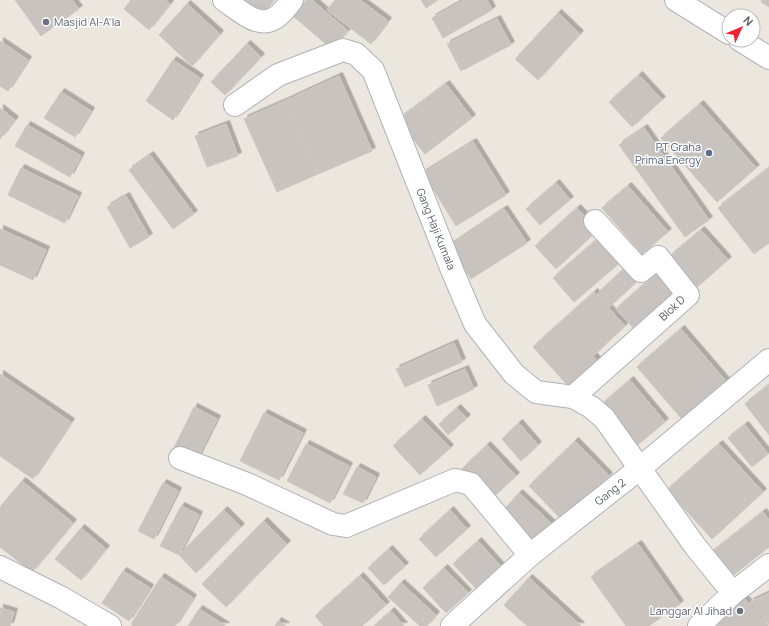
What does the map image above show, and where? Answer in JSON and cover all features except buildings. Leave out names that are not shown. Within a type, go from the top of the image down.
[{"type":"street","points":[[224,0],[257,22],[268,22],[279,15],[292,0]]},
{"type":"street","points":[[676,0],[721,28]]},
{"type":"street","points":[[753,48],[769,58]]},
{"type":"street","name":"Gang Haji Kumala","points":[[235,105],[278,74],[343,50],[356,54],[373,70],[452,270],[475,324],[514,374],[536,392],[573,397],[591,407],[604,418],[695,546],[733,593]]},
{"type":"street","name":"Blok D","points":[[573,397],[688,295],[658,257],[641,271],[594,221]]},
{"type":"street","name":"Gang 2","points":[[452,626],[530,555],[639,469],[769,360]]},
{"type":"street","points":[[180,458],[247,484],[333,524],[346,526],[455,480],[471,484],[530,555]]},
{"type":"street","points":[[699,626],[733,593],[769,565]]},
{"type":"street","points":[[0,567],[62,598],[110,626]]},
{"type":"place","name":"Masjid Al-A'la","points":[[46,22]]},
{"type":"place","name":"PT Graha Prima Energy","points":[[709,153]]},
{"type":"place","name":"Langgar Al Jihad","points":[[740,611]]}]
